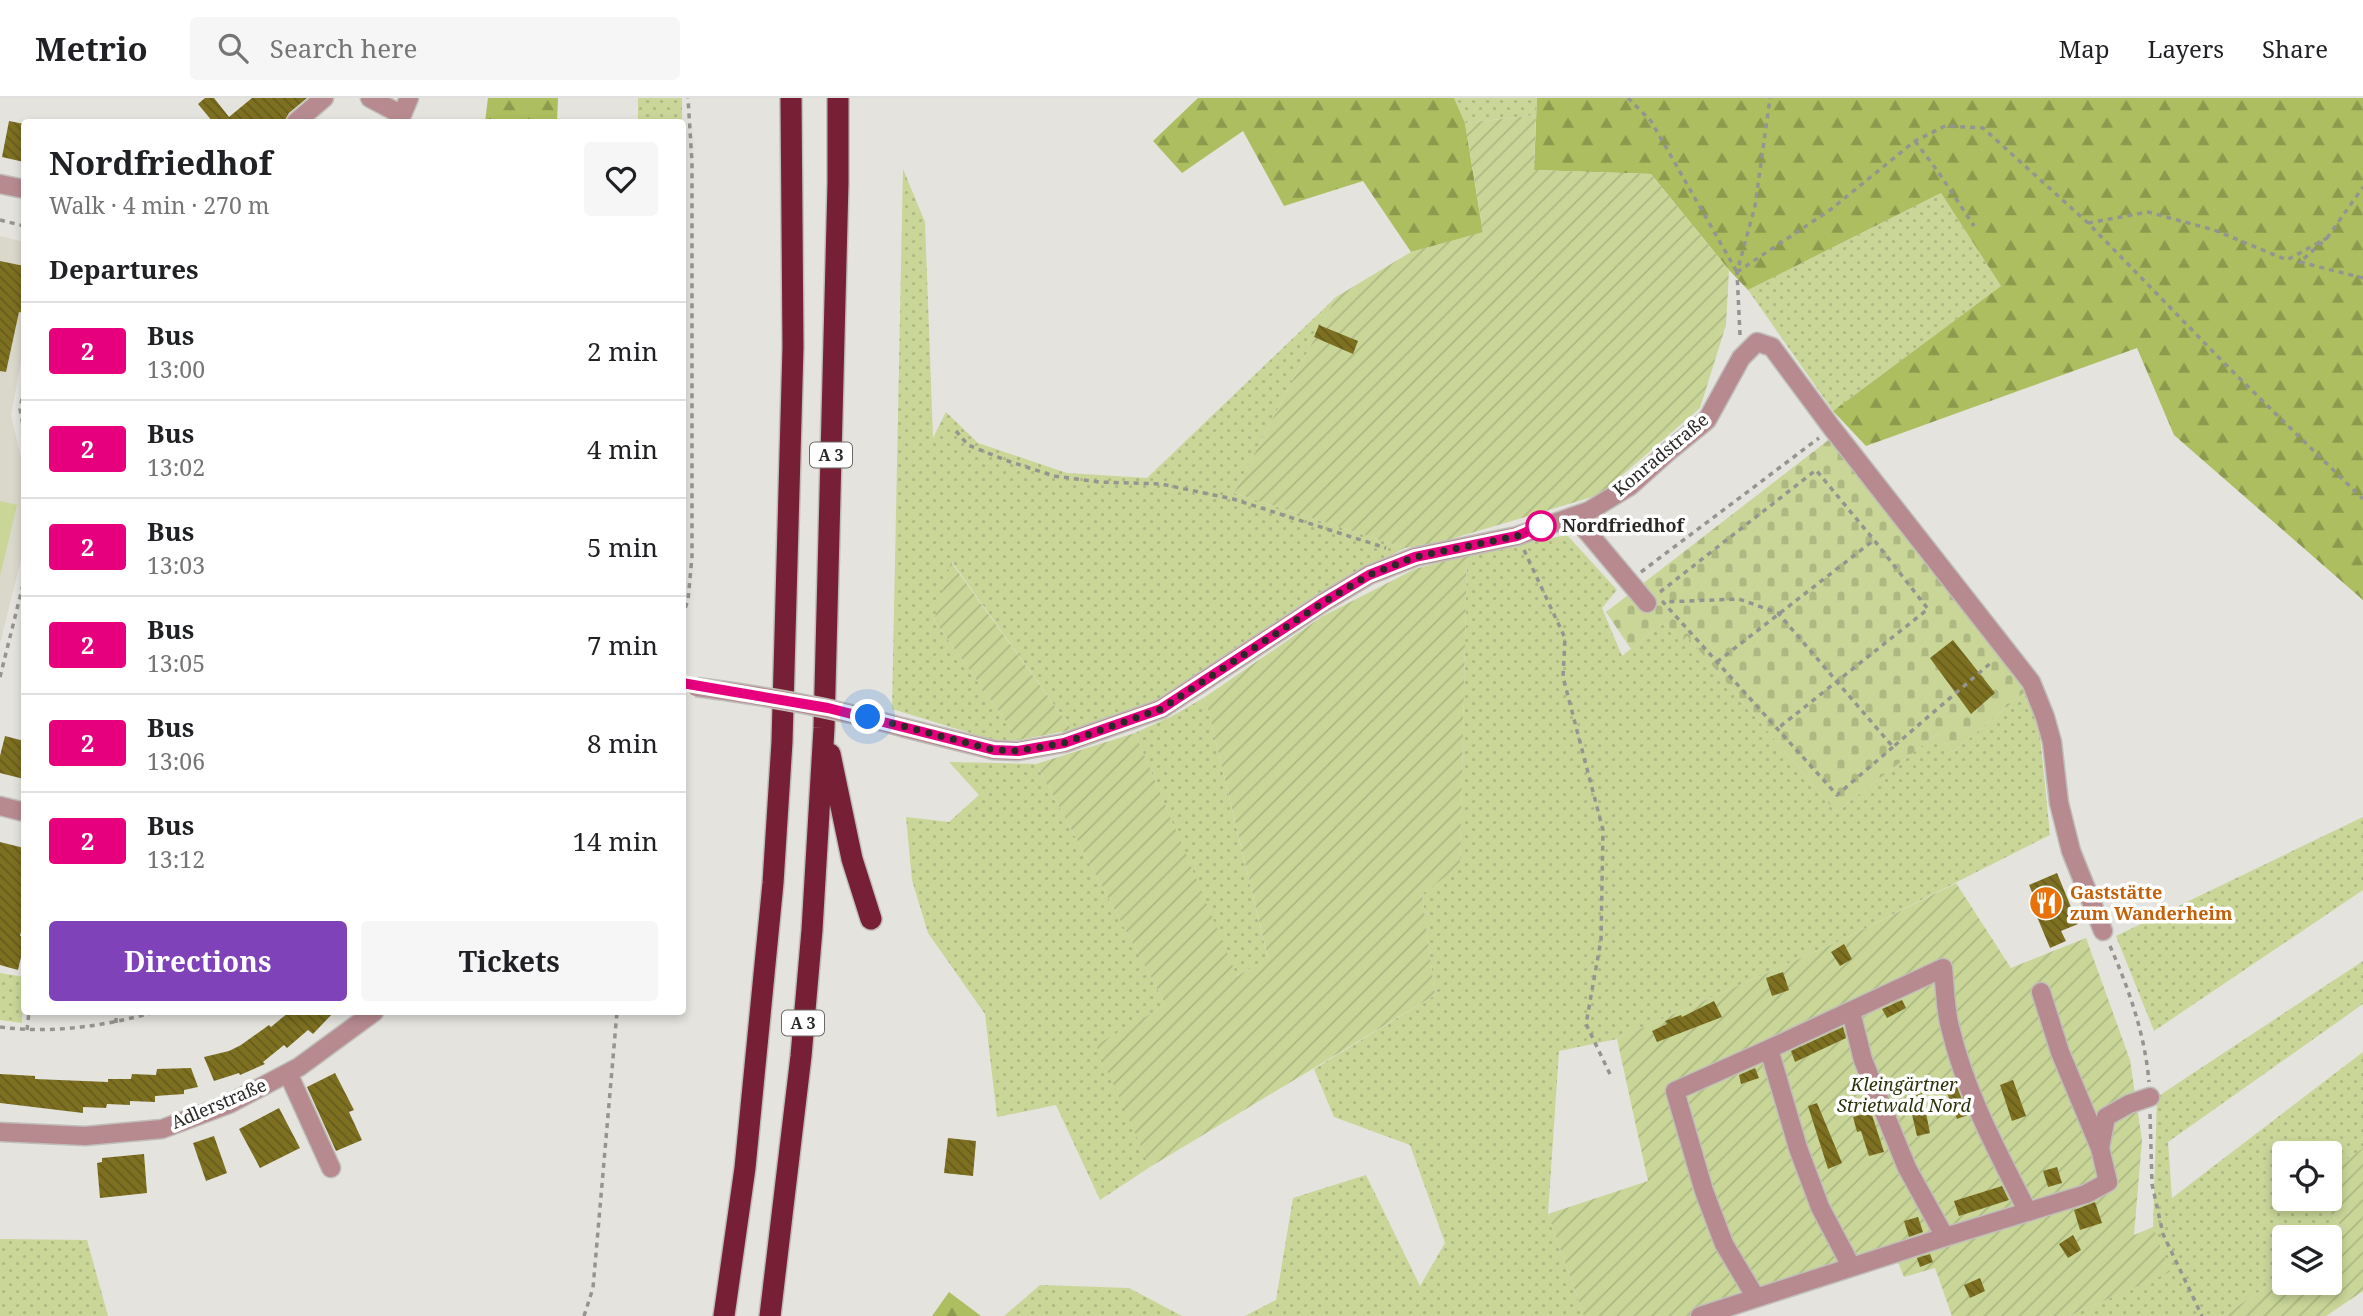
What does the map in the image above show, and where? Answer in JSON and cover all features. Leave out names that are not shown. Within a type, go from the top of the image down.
[{"type":"highway","name":"A 3","points":[[724,1316],[746,1168],[773,883],[782,742],[793,347],[791,98]]},
{"type":"highway","name":"A 3","points":[[771,1316],[802,1043],[812,930],[824,728],[838,98]]},
{"type":"highway","points":[[824,728],[852,859],[871,919]]},
{"type":"street","points":[[300,119],[324,98]]},
{"type":"street","points":[[370,98],[403,112]]},
{"type":"street","points":[[0,184],[21,188]]},
{"type":"street","points":[[1741,358],[1757,342],[1772,347],[2031,682],[2052,741],[2059,803],[2071,850],[2103,932]]},
{"type":"street","name":"Konradstraße","points":[[689,685],[828,708],[994,750],[1018,751],[1064,743],[1161,709],[1369,575],[1415,557],[1517,536],[1589,511],[1630,486],[1707,420],[1741,358]]},
{"type":"street","points":[[1574,516],[1629,581],[1655,602]]},
{"type":"street","points":[[0,806],[21,811]]},
{"type":"street","points":[[1756,1298],[1724,1244],[1704,1191],[1675,1091],[1943,968],[1949,1026],[1969,1085],[1988,1134],[2028,1212]]},
{"type":"street","points":[[1700,1316],[1851,1266],[2086,1194],[2108,1182],[2100,1148],[2060,1052],[2042,992]]},
{"type":"street","points":[[1851,1012],[1863,1060],[1907,1168],[1945,1237]]},
{"type":"street","name":"Adlerstraße","points":[[0,1132],[85,1136],[162,1129],[229,1104],[299,1067],[370,1015]]},
{"type":"street","points":[[1769,1049],[1798,1148],[1820,1207],[1851,1266]]},
{"type":"street","points":[[288,1073],[331,1168]]},
{"type":"street","points":[[2100,1148],[2106,1118],[2129,1104],[2150,1097]]},
{"type":"path","points":[[686,606],[692,557],[692,162],[688,98]]},
{"type":"path","points":[[1628,98],[1651,121],[1737,272]]},
{"type":"path","points":[[1741,358],[1737,272],[1755,206],[1770,98]]},
{"type":"path","points":[[1737,272],[1830,210],[1915,141],[1945,126],[1983,128],[2088,223],[2230,369],[2363,499]]},
{"type":"path","points":[[1915,141],[1974,226]]},
{"type":"path","points":[[2363,187],[2327,238],[2300,262],[2363,278]]},
{"type":"path","points":[[2088,223],[2148,212],[2214,230],[2287,260],[2327,238]]},
{"type":"path","points":[[0,220],[21,225]]},
{"type":"path","points":[[1629,581],[1832,428]]},
{"type":"path","points":[[956,431],[968,445],[1054,476],[1098,482],[1161,484],[1233,499],[1415,557]]},
{"type":"path","points":[[1655,602],[1657,594],[1816,470],[1928,609],[1777,729]]},
{"type":"path","points":[[1517,536],[1565,638],[1563,677],[1604,830],[1601,940],[1586,1024],[1610,1074]]},
{"type":"path","points":[[1717,662],[1874,540]]},
{"type":"path","points":[[0,677],[21,592]]},
{"type":"path","points":[[1655,602],[1739,600],[1778,613],[1893,747]]},
{"type":"path","points":[[1655,602],[1717,662],[1837,795],[2006,650]]},
{"type":"path","points":[[2103,932],[2123,975],[2146,1053],[2152,1184],[2163,1234],[2202,1316]]},
{"type":"path","points":[[27,1031],[29,1015]]},
{"type":"path","points":[[116,1015],[116,1023]]},
{"type":"path","points":[[0,1027],[27,1031],[67,1029],[116,1023],[144,1015]]},
{"type":"path","points":[[584,1316],[593,1288],[617,1015]]},
{"type":"shaded area","points":[[0,236],[21,241],[21,361],[11,415],[21,458],[21,560],[0,643]]},
{"type":"green space","points":[[488,98],[558,98],[557,119],[485,119]]},
{"type":"green space","points":[[638,98],[682,98],[682,119],[638,119]]},
{"type":"green space","points":[[1198,98],[1454,98],[1465,123],[1483,233],[1411,252],[1363,181],[1284,206],[1243,131],[1182,173],[1153,141]]},
{"type":"green space","points":[[1454,98],[1537,98],[1536,115],[1465,123]]},
{"type":"green space","points":[[1537,98],[2363,98],[2363,600],[2174,435],[2137,348],[1866,446],[1833,411],[2001,286],[1941,193],[1748,290],[1651,174],[1534,170]]},
{"type":"green space","points":[[1536,115],[1534,170],[1651,174],[1729,270],[1726,325],[1700,408],[1599,495],[1434,544],[1405,548],[1234,493],[1336,297],[1411,252],[1483,232],[1465,123]]},
{"type":"green space","points":[[903,169],[925,222],[933,438],[946,412],[978,443],[1067,473],[1147,478],[1336,297],[1234,493],[1405,548],[1314,596],[1157,701],[1072,730],[952,562],[934,620],[1019,740],[993,740],[892,709]]},
{"type":"green space","points":[[1941,193],[2001,286],[1833,411],[1748,290]]},
{"type":"green space","name":"Nordfriedhof","points":[[1831,438],[2026,691],[1953,752],[1937,734],[1836,812],[1687,636],[1681,643],[1664,622],[1631,649],[1606,612]]},
{"type":"green space","points":[[0,501],[17,505],[0,576]]},
{"type":"green space","points":[[1567,535],[1617,590],[1602,608],[1622,656],[1664,622],[1681,642],[1687,636],[1836,812],[1937,734],[1953,752],[2026,691],[2038,716],[2050,835],[1844,939],[1617,1039],[1559,1051],[1548,1214],[1584,1316],[1245,1316],[1276,1300],[1293,1198],[1366,1175],[1420,1286],[1445,1243],[1410,1145],[1334,1117],[1314,1069],[1435,995],[1422,894],[1460,865],[1467,555]]},
{"type":"green space","points":[[1467,555],[1460,866],[1422,894],[1435,995],[1150,1167],[1096,1045],[1166,1005],[1036,764],[1135,733],[1237,976],[1268,958],[1205,697],[1323,616],[1415,569]]},
{"type":"green space","points":[[951,562],[1072,730],[1019,740],[934,620]]},
{"type":"green space","points":[[1205,697],[1268,959],[1236,976],[1135,733]]},
{"type":"green space","points":[[949,762],[1036,764],[1166,1005],[1097,1045],[1150,1167],[1100,1200],[1056,1105],[997,1117],[985,1014],[928,933],[912,880],[906,817],[949,822],[979,795]]},
{"type":"green space","points":[[2363,817],[2363,890],[2154,1031],[2116,936]]},
{"type":"green space","name":"Kleingärtner Strietwald Nord","points":[[1956,883],[2011,968],[2086,938],[2130,1060],[2142,1140],[2134,1235],[2153,1227],[2170,1272],[2069,1316],[1952,1316],[1935,1268],[1904,1277],[1898,1262],[1732,1316],[1584,1316],[1548,1214],[1648,1181],[1617,1039],[1844,939]]},
{"type":"green space","points":[[2363,961],[2363,1004],[2168,1142],[2172,1198],[2363,1052],[2363,1148],[2342,1163],[2342,1141],[2272,1141],[2272,1211],[2329,1211],[2340,1225],[2272,1225],[2272,1283],[2223,1316],[2069,1316],[2169,1272],[2153,1227],[2157,1097]]},
{"type":"green space","points":[[0,973],[21,976],[22,1023],[0,1020]]},
{"type":"green space","points":[[2363,1148],[2363,1291],[2326,1316],[2223,1316],[2272,1283],[2272,1295],[2342,1295],[2342,1235],[2346,1232],[2329,1211],[2342,1211],[2342,1163]]},
{"type":"green space","points":[[0,1239],[87,1240],[108,1316],[0,1316]]},
{"type":"green space","points":[[1040,1285],[1129,1288],[1182,1316],[1004,1316]]},
{"type":"green space","points":[[949,1292],[981,1316],[932,1316]]},
{"type":"building","points":[[205,98],[214,98],[229,117],[252,98],[307,98],[286,119],[210,119],[198,104]]},
{"type":"building","points":[[9,121],[21,123],[21,161],[2,157]]},
{"type":"building","points":[[0,261],[21,265],[21,312],[6,372],[0,371]]},
{"type":"building","points":[[1319,325],[1358,341],[1353,354],[1314,337]]},
{"type":"building","points":[[1953,640],[1995,693],[1971,714],[1930,658]]},
{"type":"building","points":[[5,736],[21,740],[21,778],[0,773],[0,756]]},
{"type":"building","points":[[0,842],[21,847],[21,957],[18,970],[0,965]]},
{"type":"building","points":[[2057,873],[2078,924],[2061,931],[2066,941],[2050,948],[2030,900],[2035,899],[2029,885]]},
{"type":"building","points":[[1844,944],[1852,959],[1840,966],[1831,952]]},
{"type":"building","points":[[1783,972],[1789,990],[1772,996],[1766,978]]},
{"type":"building","points":[[1902,1000],[1906,1008],[1887,1018],[1882,1009]]},
{"type":"building","points":[[1714,1001],[1722,1017],[1657,1042],[1652,1031],[1667,1024],[1665,1021],[1681,1015],[1682,1017]]},
{"type":"building","points":[[285,1015],[331,1015],[313,1034],[308,1030],[287,1048],[284,1045],[263,1062],[265,1064],[240,1075],[239,1073],[214,1081],[204,1057],[229,1051],[269,1025],[271,1027]]},
{"type":"building","points":[[1843,1027],[1846,1038],[1795,1062],[1791,1051]]},
{"type":"building","points":[[191,1068],[198,1087],[184,1090],[184,1094],[155,1096],[155,1102],[130,1101],[130,1105],[83,1107],[83,1113],[0,1103],[0,1074],[35,1076],[35,1079],[108,1082],[108,1079],[131,1079],[132,1074],[156,1075],[157,1069]]},
{"type":"building","points":[[1755,1068],[1759,1078],[1741,1084],[1739,1075]]},
{"type":"building","points":[[335,1073],[354,1110],[349,1112],[362,1140],[336,1151],[307,1087]]},
{"type":"building","points":[[1953,1077],[1968,1115],[1957,1119],[1942,1080]]},
{"type":"building","points":[[2013,1080],[2026,1116],[2012,1121],[2000,1085]]},
{"type":"building","points":[[1922,1093],[1930,1133],[1917,1136],[1908,1097]]},
{"type":"building","points":[[1817,1103],[1842,1163],[1828,1169],[1808,1106]]},
{"type":"building","points":[[279,1108],[300,1148],[260,1168],[239,1129]]},
{"type":"building","points":[[1871,1112],[1884,1152],[1869,1156],[1853,1117]]},
{"type":"building","points":[[214,1136],[227,1173],[206,1181],[193,1143]]},
{"type":"building","points":[[948,1138],[976,1141],[973,1176],[944,1173]]},
{"type":"building","points":[[144,1154],[147,1193],[100,1198],[97,1163],[102,1162],[102,1158]]},
{"type":"building","points":[[2057,1167],[2062,1183],[2048,1187],[2043,1171]]},
{"type":"building","points":[[2002,1186],[2009,1200],[1959,1216],[1954,1201]]},
{"type":"building","points":[[2095,1202],[2102,1223],[2080,1230],[2074,1210]]},
{"type":"building","points":[[1918,1217],[1923,1232],[1909,1237],[1904,1221]]},
{"type":"building","points":[[2073,1235],[2081,1250],[2068,1258],[2059,1244]]},
{"type":"building","points":[[1930,1254],[1933,1262],[1920,1267],[1917,1258]]},
{"type":"building","points":[[1980,1278],[1985,1291],[1970,1298],[1964,1285]]},
{"type":"bus line","name":"2","points":[[686,684],[828,708],[994,750],[1018,751],[1064,743],[1161,709],[1369,575],[1415,557],[1517,536],[1541,526]]},
{"type":"place","name":"Nordfriedhof","points":[[1541,526]]},
{"type":"place","name":"Gaststätte zum Wanderheim","points":[[2046,903]]},
{"type":"route","points":[[868,717],[994,750],[1018,751],[1064,743],[1161,709],[1369,575],[1415,557],[1517,536],[1541,526]]}]
